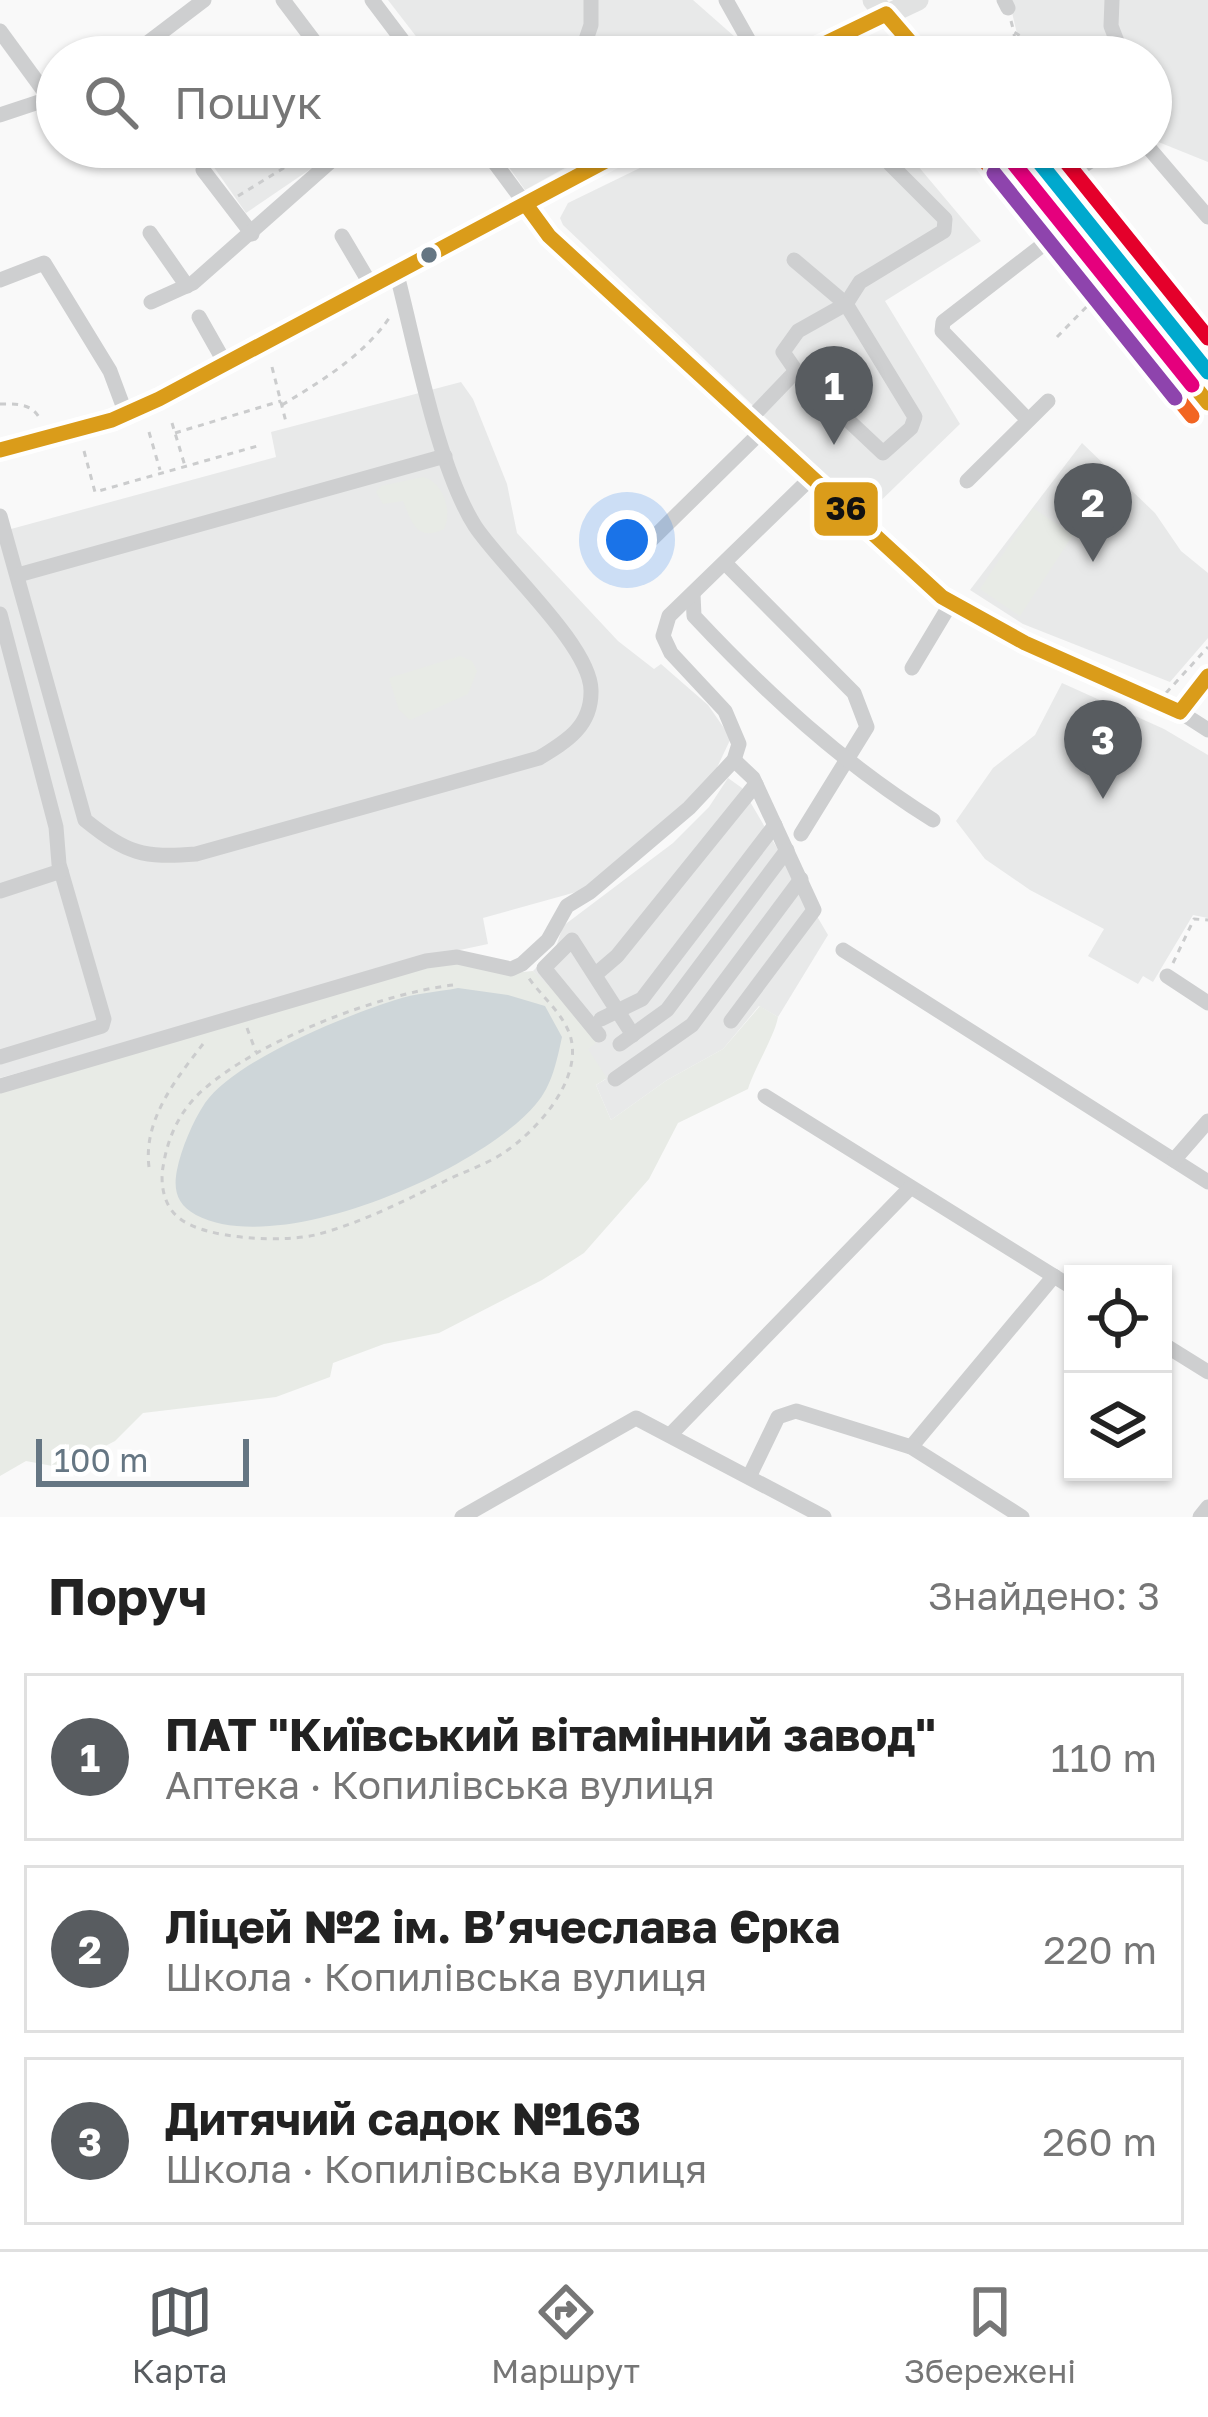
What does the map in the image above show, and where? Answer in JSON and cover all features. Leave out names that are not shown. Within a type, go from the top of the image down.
[{"type":"main road","points":[[831,36],[879,7],[919,0]]},
{"type":"main road","points":[[879,7],[905,36]]},
{"type":"main road","points":[[0,450],[125,414],[527,206],[583,168]]},
{"type":"main road","points":[[1018,168],[1208,403]]},
{"type":"street","points":[[164,36],[204,0]]},
{"type":"street","points":[[283,0],[310,36]]},
{"type":"street","points":[[372,0],[399,36]]},
{"type":"street","points":[[588,36],[591,0]]},
{"type":"street","points":[[725,0],[746,36]]},
{"type":"street","points":[[1112,0],[1115,36]]},
{"type":"street","points":[[0,31],[36,76]]},
{"type":"street","points":[[0,115],[36,103]]},
{"type":"street","points":[[151,302],[187,286],[252,235],[324,168]]},
{"type":"street","points":[[499,168],[549,236],[951,603],[1025,643],[1180,712],[1208,730]]},
{"type":"street","points":[[794,260],[846,304],[915,417],[911,428],[883,453],[782,352],[798,331],[846,304],[860,282],[945,230],[945,219],[894,168]]},
{"type":"street","points":[[1040,194],[1080,168]]},
{"type":"street","points":[[1166,168],[1208,217]]},
{"type":"street","points":[[203,170],[252,235]]},
{"type":"street","points":[[1028,420],[954,346],[942,331],[943,322],[1066,227]]},
{"type":"street","points":[[150,233],[187,286]]},
{"type":"street","points":[[342,236],[371,285]]},
{"type":"street","points":[[0,280],[44,262],[110,371],[125,414]]},
{"type":"street","points":[[0,516],[85,820],[118,846],[152,858],[196,854],[539,758],[574,737],[589,712],[591,686],[582,658],[474,524],[445,456],[396,271]]},
{"type":"street","points":[[199,316],[226,363]]},
{"type":"street","points":[[644,547],[755,425],[796,371]]},
{"type":"street","points":[[968,481],[1048,400]]},
{"type":"street","points":[[18,575],[445,456]]},
{"type":"street","points":[[532,963],[567,906],[689,808],[734,760],[740,744],[725,711],[671,653],[664,636],[668,616],[812,477]]},
{"type":"street","points":[[724,562],[854,693],[867,727],[801,834]]},
{"type":"street","points":[[693,594],[694,616],[759,685],[880,787],[933,820]]},
{"type":"street","points":[[912,668],[951,603]]},
{"type":"street","points":[[0,614],[56,827],[61,871],[104,1023],[0,1057]]},
{"type":"street","points":[[1180,712],[1208,676]]},
{"type":"street","points":[[730,1021],[814,914],[755,784],[734,760]]},
{"type":"street","points":[[596,974],[617,956],[755,784]]},
{"type":"street","points":[[532,963],[600,1027],[618,1010],[642,999],[775,825]]},
{"type":"street","points":[[0,1086],[426,961],[458,957],[511,969],[572,940],[618,1010],[627,1040],[667,1010],[787,850]]},
{"type":"street","points":[[0,891],[61,871]]},
{"type":"street","points":[[615,1079],[692,1025],[801,879]]},
{"type":"street","points":[[843,950],[1208,1182]]},
{"type":"street","points":[[1167,976],[1208,1003]]},
{"type":"street","points":[[765,1096],[1064,1282]]},
{"type":"street","points":[[1174,1160],[1208,1120]]},
{"type":"street","points":[[671,1434],[909,1189]]},
{"type":"street","points":[[911,1448],[1054,1276]]},
{"type":"street","points":[[1172,1349],[1208,1372]]},
{"type":"street","points":[[749,1475],[778,1417],[789,1411],[911,1448],[1022,1517]]},
{"type":"street","points":[[462,1517],[636,1418],[824,1517]]},
{"type":"street","points":[[1200,1517],[1208,1507]]},
{"type":"path","points":[[1006,4],[1015,36]]},
{"type":"path","points":[[1014,32],[1020,36]]},
{"type":"path","points":[[228,202],[284,168]]},
{"type":"path","points":[[1093,186],[1208,324]]},
{"type":"path","points":[[1057,337],[1099,293]]},
{"type":"path","points":[[175,433],[282,403],[337,372],[382,329],[403,297]]},
{"type":"path","points":[[272,368],[286,422]]},
{"type":"path","points":[[0,404],[20,404],[36,412],[41,423]]},
{"type":"path","points":[[172,423],[185,466]]},
{"type":"path","points":[[149,431],[161,473]]},
{"type":"path","points":[[84,452],[95,492],[261,445]]},
{"type":"path","points":[[1165,694],[1208,647]]},
{"type":"path","points":[[1167,976],[1194,919],[1208,920]]},
{"type":"path","points":[[453,985],[394,997],[256,1052],[187,1105],[165,1150],[161,1178],[164,1197],[176,1217],[201,1230],[263,1238],[314,1236],[370,1217],[503,1154],[546,1113],[572,1071],[571,1039],[532,963]]},
{"type":"path","points":[[149,1167],[147,1149],[169,1090],[225,1020]]},
{"type":"path","points":[[252,1042],[256,1052]]},
{"type":"shaded area","points":[[388,0],[693,0],[734,36],[416,36]]},
{"type":"shaded area","points":[[1009,0],[1208,0],[1208,162],[1172,147],[1172,36],[1018,36]]},
{"type":"shaded area","points":[[214,168],[312,168],[246,213]]},
{"type":"shaded area","points":[[510,168],[565,168],[525,190]]},
{"type":"shaded area","points":[[640,168],[920,168],[981,241],[885,301],[960,424],[867,514],[563,225],[560,218],[568,203]]},
{"type":"shaded area","points":[[461,382],[473,399],[507,484],[517,533],[618,641],[654,669],[661,664],[708,705],[731,738],[714,774],[684,808],[587,889],[483,918],[488,944],[427,957],[0,1078],[0,532],[276,457],[271,432]]},
{"type":"shaded area","points":[[1082,443],[1155,513],[1181,551],[1208,573],[1208,638],[1170,682],[1023,624],[970,590]]},
{"type":"shaded area","points":[[423,477],[441,491],[447,506],[444,529],[435,532],[417,528],[403,501],[383,504],[376,492],[381,486]]},
{"type":"shaded area","points":[[1033,508],[1073,535],[1020,616],[980,589]]},
{"type":"shaded area","points":[[460,656],[472,661],[477,671],[468,694],[410,720],[399,710],[389,678]]},
{"type":"shaded area","points":[[1062,683],[1164,729],[1208,755],[1208,918],[1193,915],[1153,982],[1143,976],[1138,984],[1088,956],[1104,929],[1030,890],[985,859],[956,821],[993,768],[1035,735]]},
{"type":"shaded area","points":[[728,778],[742,788],[828,935],[778,1017],[759,1006],[723,1049],[667,1080],[611,1120],[596,1085],[606,1079],[587,1049],[595,1043],[533,971],[556,947],[563,926],[673,843],[709,807]]},
{"type":"shaded area","points":[[461,959],[512,973],[533,971],[560,997],[596,1043],[588,1049],[607,1078],[596,1085],[611,1120],[667,1080],[723,1049],[760,1006],[778,1017],[748,1089],[678,1123],[649,1179],[584,1253],[542,1280],[439,1333],[384,1344],[333,1363],[330,1377],[276,1397],[143,1413],[115,1441],[63,1468],[26,1461],[0,1476],[0,1091],[427,964]]},
{"type":"shaded area","points":[[458,988],[545,1006],[562,1037],[546,1089],[509,1130],[426,1180],[326,1217],[276,1226],[232,1226],[196,1215],[181,1202],[176,1177],[192,1127],[205,1103],[240,1071],[348,1017],[403,998]]},
{"type":"transit line","name":"36","points":[[840,36],[886,14],[905,36]]},
{"type":"transit line","name":"36","points":[[0,450],[112,420],[159,399],[593,168]]},
{"type":"transit line","points":[[990,168],[1192,416]]},
{"type":"transit line","points":[[1017,168],[1192,385]]},
{"type":"transit line","name":"36","points":[[1017,168],[1208,403]]},
{"type":"transit line","points":[[1044,168],[1208,372]]},
{"type":"transit line","points":[[1071,168],[1208,338]]},
{"type":"transit line","points":[[994,173],[1175,398]]},
{"type":"transit line","name":"36","points":[[527,206],[549,236],[942,597],[1025,643],[1180,712],[1208,676]]},
{"type":"place","name":"ПАТ \"Київський вітамінний завод\"","points":[[834,445]]},
{"type":"place","name":"Ліцей №2 ім. В’ячеслава Єрка","points":[[1093,562]]},
{"type":"place","name":"Дитячий садок №163","points":[[1103,799]]}]
